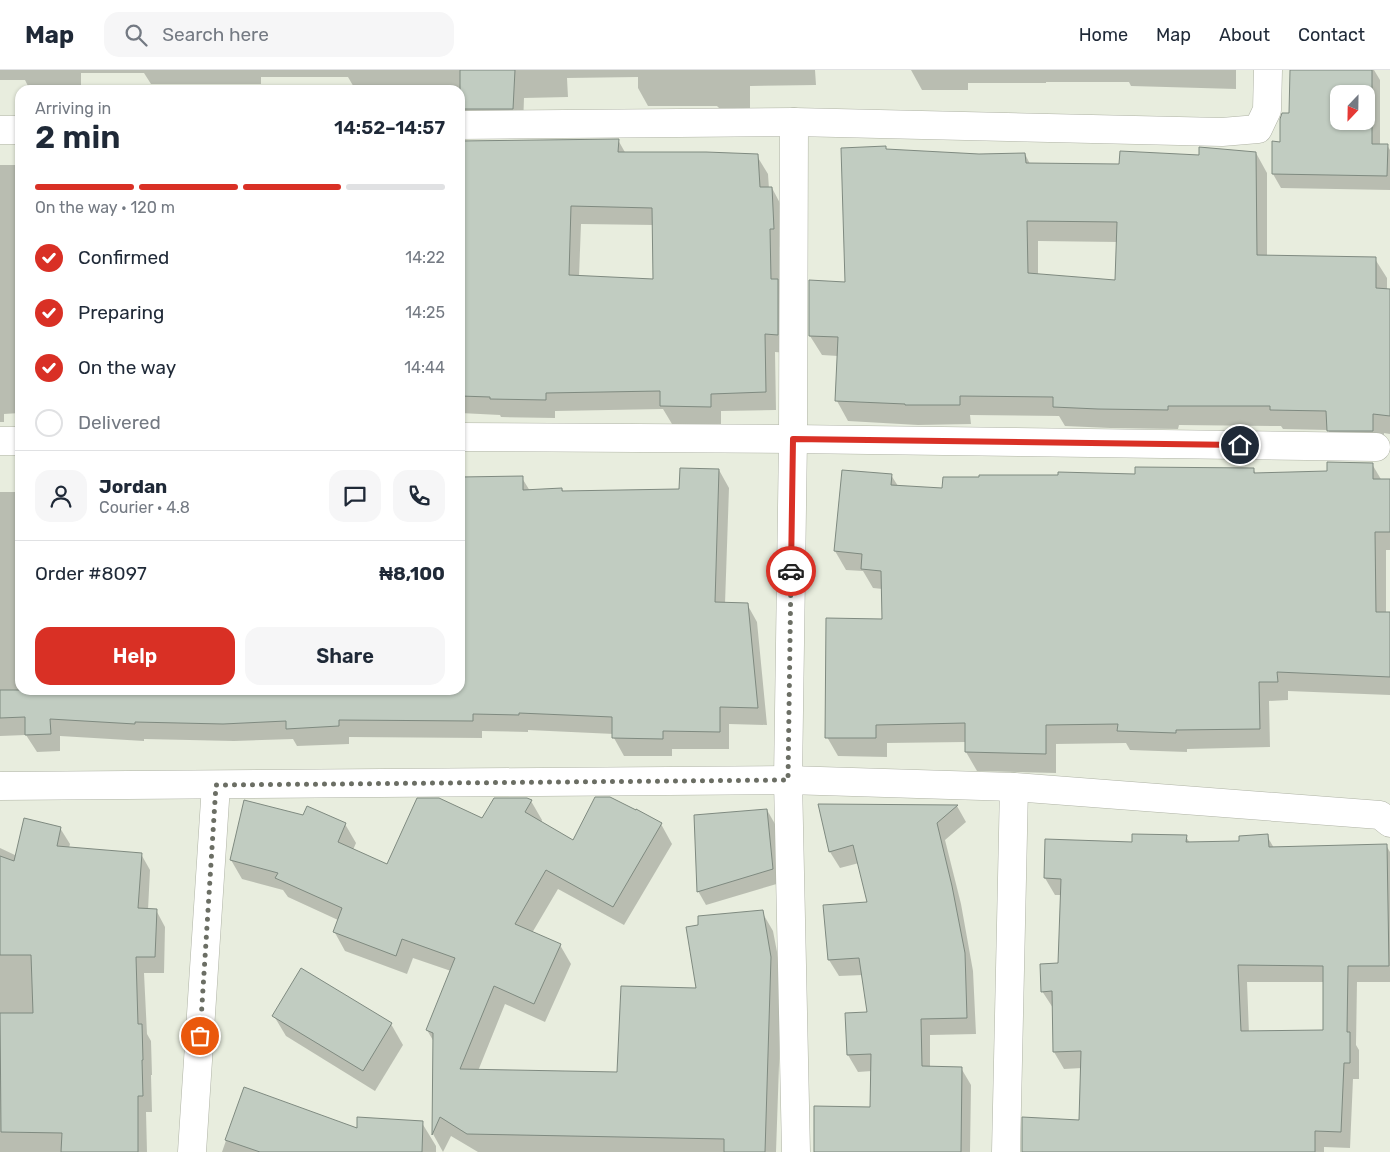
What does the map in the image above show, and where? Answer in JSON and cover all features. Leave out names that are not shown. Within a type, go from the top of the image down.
[{"type":"street","points":[[465,125],[794,122],[1222,132],[1258,129],[1267,110],[1268,70]]},
{"type":"street","points":[[794,122],[793,439],[788,780],[796,1152]]},
{"type":"street","points":[[0,130],[15,130]]},
{"type":"street","points":[[465,437],[793,439],[1376,447]]},
{"type":"street","points":[[0,441],[15,441]]},
{"type":"street","points":[[0,786],[788,780],[1014,788],[1380,815],[1390,822]]},
{"type":"street","points":[[192,1152],[216,785]]},
{"type":"street","points":[[1006,1152],[1014,788]]},
{"type":"building","points":[[460,70],[515,70],[513,109],[465,109],[465,85],[460,85]]},
{"type":"building","points":[[1290,70],[1372,70],[1372,85],[1330,85],[1330,130],[1372,130],[1372,144],[1388,144],[1387,176],[1272,174],[1272,141],[1280,142],[1280,119],[1282,113],[1289,113]]},
{"type":"building","points":[[619,139],[618,152],[758,154],[760,187],[772,187],[774,229],[770,229],[771,279],[778,279],[778,335],[765,334],[766,392],[711,394],[711,407],[660,406],[660,391],[546,393],[546,400],[490,399],[490,397],[465,396],[465,141]],"holes":[[[571,206],[652,208],[653,279],[569,275]]]},
{"type":"building","points":[[886,146],[886,149],[979,154],[1025,153],[1026,163],[1119,164],[1120,151],[1199,155],[1199,147],[1256,152],[1257,255],[1376,257],[1376,288],[1390,289],[1390,416],[1373,414],[1373,431],[1327,431],[1326,411],[1270,410],[1270,406],[1168,406],[1168,410],[1098,409],[1053,407],[1053,397],[960,396],[960,405],[905,405],[835,401],[838,337],[809,336],[809,280],[845,282],[841,148]],"holes":[[[1027,221],[1117,222],[1115,280],[1028,273]]]},
{"type":"building","points":[[1327,462],[1373,463],[1373,479],[1390,479],[1390,532],[1375,532],[1376,612],[1390,612],[1390,677],[1277,672],[1278,682],[1259,682],[1260,729],[1176,730],[1176,733],[1117,731],[1118,724],[1046,725],[1046,754],[965,752],[965,723],[876,725],[876,738],[825,738],[826,618],[882,619],[881,571],[861,569],[862,554],[834,551],[842,470],[892,474],[891,485],[942,488],[943,477],[1058,475],[1058,472],[1135,474],[1135,467],[1254,468],[1254,473],[1327,471]]},
{"type":"building","points":[[680,468],[719,469],[715,602],[748,603],[758,708],[720,707],[720,732],[663,731],[663,739],[612,738],[612,717],[519,713],[519,715],[473,714],[473,721],[339,720],[339,726],[286,729],[286,721],[223,724],[135,722],[135,724],[50,719],[51,734],[25,735],[25,717],[0,718],[0,690],[15,690],[15,695],[465,695],[465,477],[523,476],[523,490],[562,488],[562,491],[679,489]]},
{"type":"building","points":[[595,797],[610,797],[662,823],[613,907],[546,870],[515,924],[561,944],[534,1004],[494,986],[460,1069],[617,1072],[621,986],[696,988],[686,927],[698,925],[698,916],[763,910],[771,957],[765,1152],[724,1152],[724,1139],[467,1134],[440,1117],[432,1135],[433,1033],[426,1030],[455,958],[402,939],[396,956],[333,932],[342,908],[275,878],[278,873],[230,860],[244,800],[303,815],[307,806],[346,823],[338,842],[387,864],[417,798],[439,798],[482,818],[494,798],[527,798],[532,800],[525,812],[573,840]]},
{"type":"building","points":[[818,804],[958,805],[937,823],[965,953],[967,1018],[921,1019],[922,1066],[962,1067],[961,1152],[814,1152],[814,1106],[870,1107],[871,1054],[847,1055],[845,1013],[867,1012],[859,958],[828,960],[823,905],[867,902],[853,845],[829,852]]},
{"type":"building","points":[[767,809],[773,869],[697,892],[694,815]]},
{"type":"building","points":[[24,818],[61,827],[57,846],[142,853],[138,908],[157,909],[155,957],[136,957],[138,1024],[142,1024],[143,1060],[143,1096],[138,1096],[138,1152],[61,1152],[62,1133],[1,1132],[0,1013],[33,1013],[31,955],[0,955],[0,856],[14,861]]},
{"type":"building","points":[[1132,834],[1187,835],[1186,842],[1239,841],[1239,836],[1268,834],[1269,847],[1387,844],[1389,966],[1348,966],[1347,1032],[1350,1032],[1350,1063],[1344,1063],[1341,1132],[1315,1131],[1315,1152],[1022,1152],[1022,1117],[1079,1120],[1081,1051],[1053,1052],[1052,991],[1041,992],[1040,964],[1058,963],[1061,879],[1044,878],[1045,839],[1132,842]],"holes":[[[1238,965],[1323,966],[1323,1030],[1241,1031]]]},
{"type":"building","points":[[301,968],[392,1023],[363,1071],[272,1016]]},
{"type":"building","points":[[244,1087],[357,1128],[357,1117],[423,1121],[422,1152],[260,1152],[225,1140]]},
{"type":"way so far","points":[[200,1036],[216,785],[788,780],[791,571]]},
{"type":"route","points":[[791,571],[793,439],[1240,445]]}]
